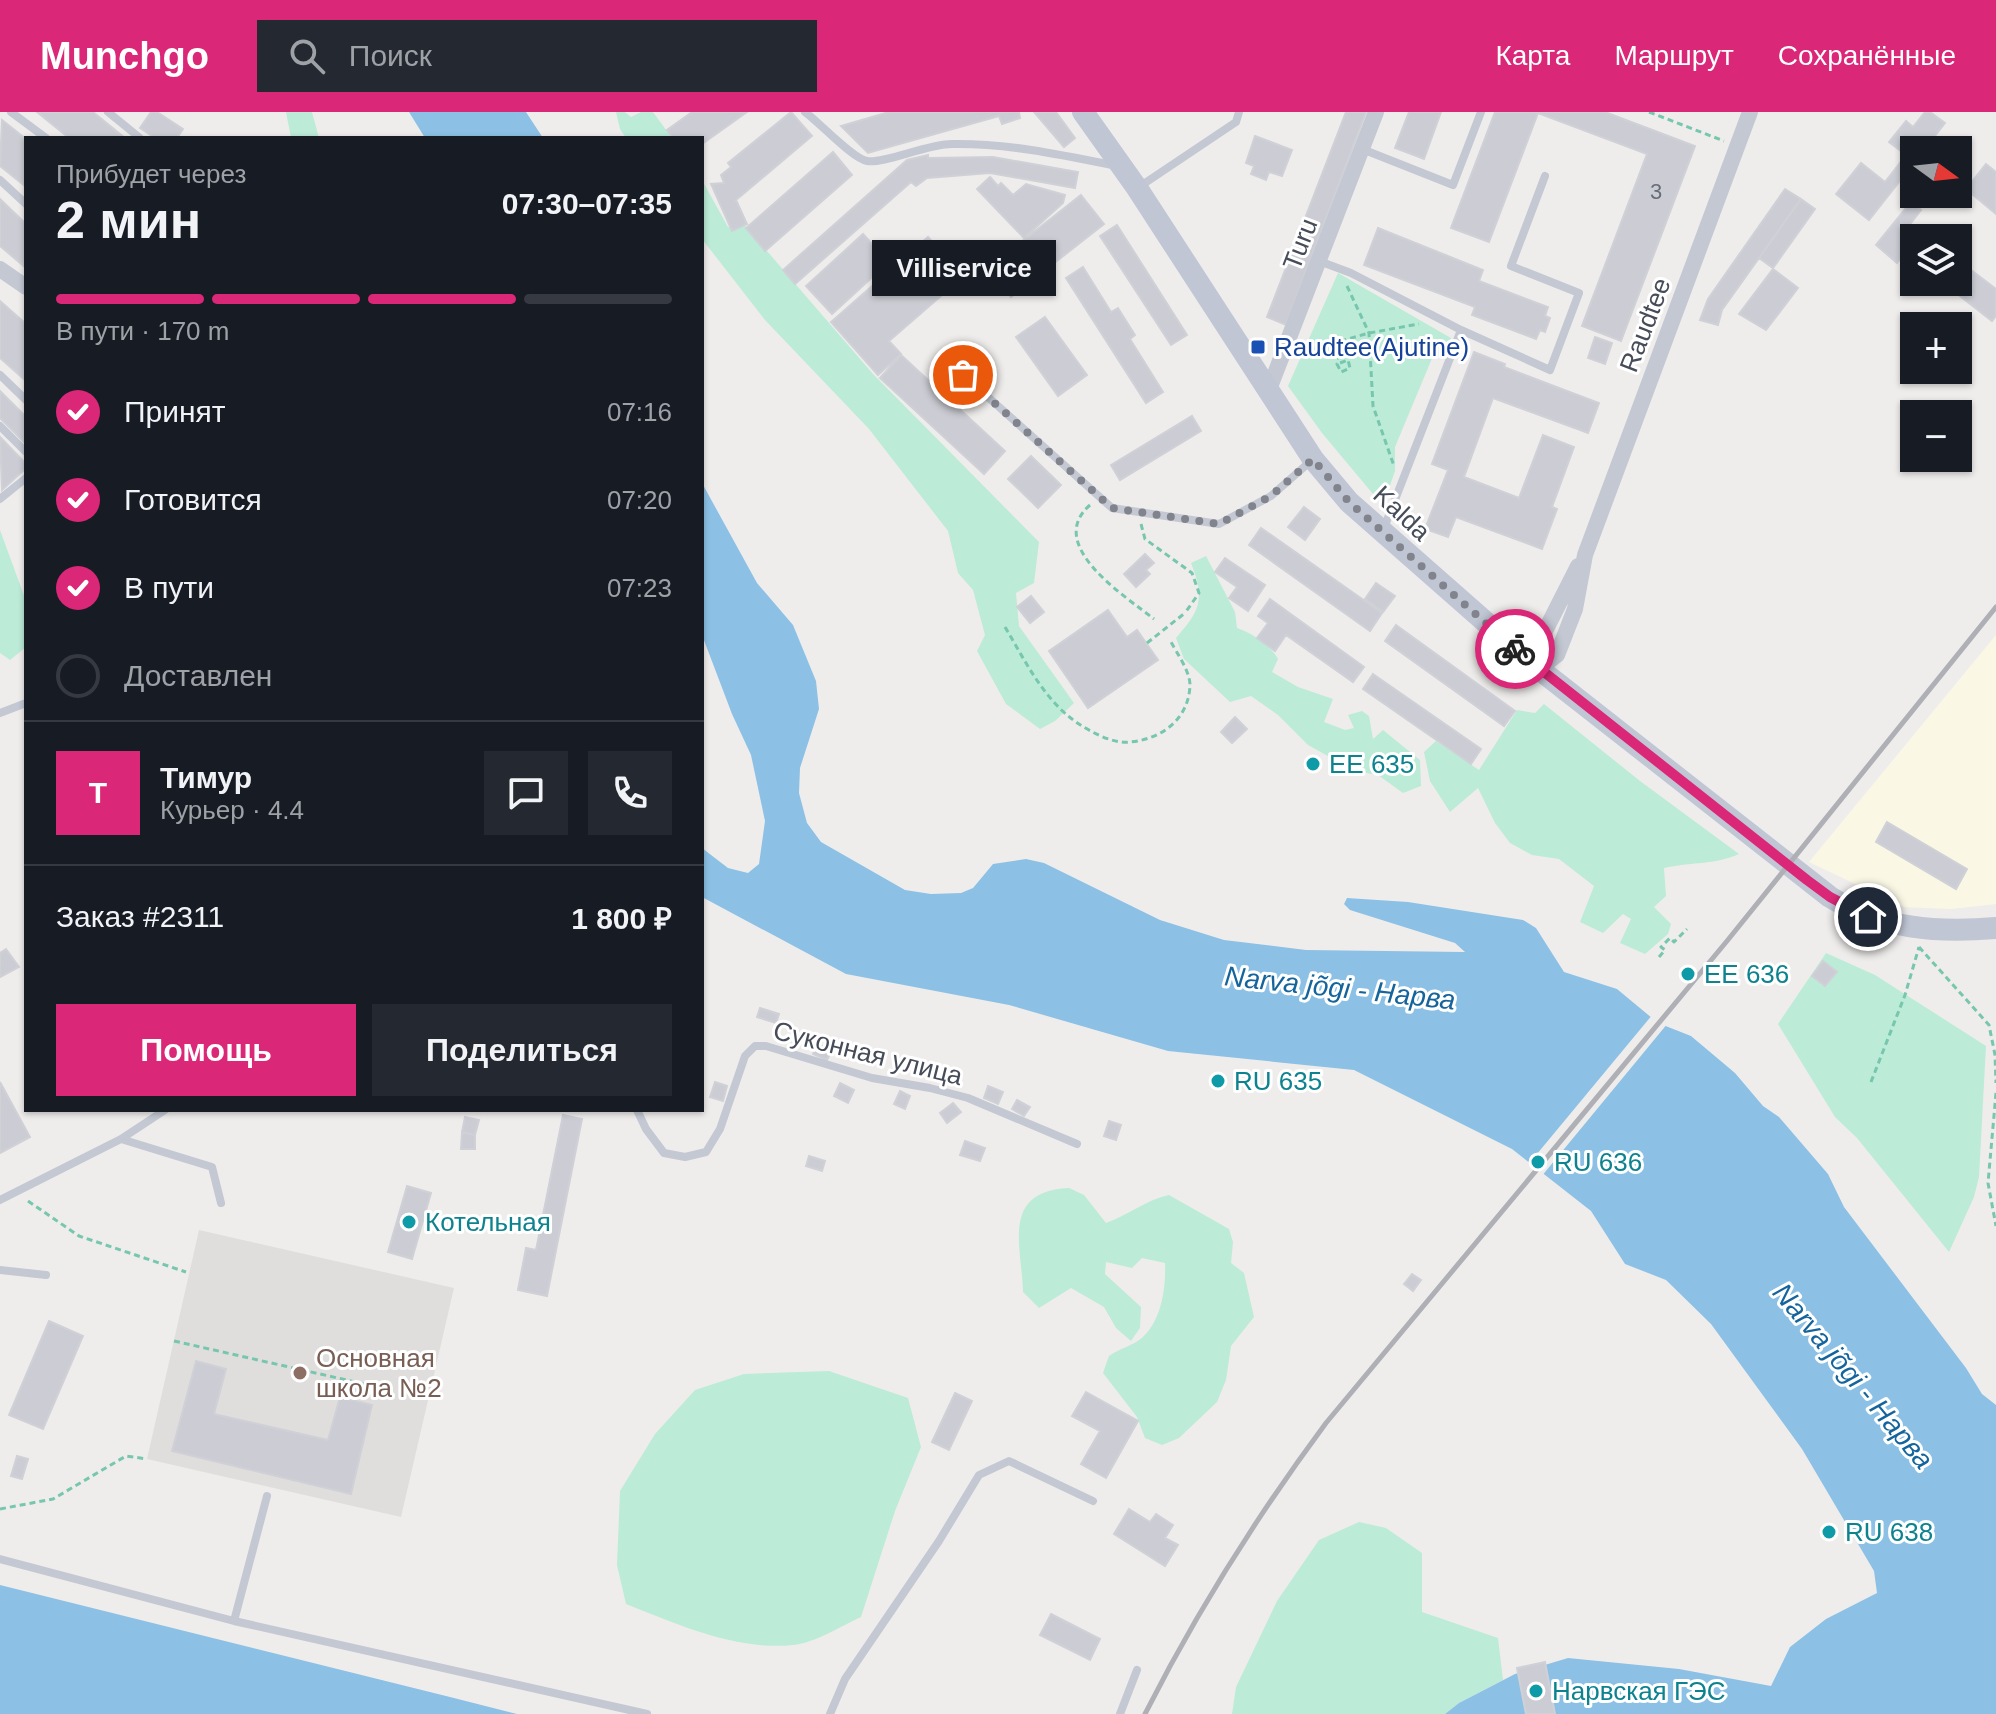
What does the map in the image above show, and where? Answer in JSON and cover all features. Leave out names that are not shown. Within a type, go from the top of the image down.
[{"type":"street","name":"Kalda","points":[[1083,112],[1137,188],[1313,459],[1349,502],[1382,533],[1539,669],[1830,897],[1868,917],[1936,930],[1996,928]]},
{"type":"street","name":"Turu","points":[[1268,392],[1284,350],[1326,264],[1376,112]]},
{"type":"street","name":"Raudtee","points":[[1539,669],[1538,645],[1545,626],[1585,555],[1750,112]]},
{"type":"street","points":[[1,271],[24,286]]},
{"type":"street","name":"Raudtee","points":[[1539,669],[1557,655],[1575,609],[1585,555]]},
{"type":"lane","points":[[11,112],[43,136]]},
{"type":"lane","points":[[108,112],[138,136]]},
{"type":"lane","points":[[805,112],[827,128],[846,149],[867,162],[892,158],[919,148],[951,144],[1036,150],[1122,167]]},
{"type":"lane","points":[[1137,188],[1236,122],[1239,112]]},
{"type":"lane","points":[[1362,149],[1453,185],[1481,112]]},
{"type":"lane","points":[[1326,264],[1550,370],[1579,293],[1511,266],[1545,176]]},
{"type":"lane","points":[[0,180],[24,202]]},
{"type":"lane","points":[[1382,533],[1461,330]]},
{"type":"lane","points":[[942,356],[1112,508],[1219,524],[1271,496],[1313,459]]},
{"type":"lane","points":[[0,375],[24,398]]},
{"type":"lane","points":[[0,426],[24,450]]},
{"type":"lane","points":[[0,499],[24,480]]},
{"type":"lane","points":[[0,713],[24,704]]},
{"type":"lane","name":"Суконная улица","points":[[638,1112],[664,1153],[685,1157],[706,1152],[720,1129],[745,1056],[755,1046],[766,1046],[872,1078],[968,1098],[1077,1144]]},
{"type":"lane","points":[[0,1200],[121,1139],[162,1112]]},
{"type":"lane","points":[[121,1139],[212,1167],[221,1203]]},
{"type":"lane","points":[[0,1270],[46,1275]]},
{"type":"lane","points":[[830,1714],[845,1679],[979,1475],[1009,1461],[1093,1501]]},
{"type":"lane","points":[[234,1621],[267,1496]]},
{"type":"lane","points":[[0,1559],[234,1621],[647,1714]]},
{"type":"lane","points":[[1120,1714],[1137,1670]]},
{"type":"path","points":[[1649,112],[1737,146]]},
{"type":"path","points":[[1326,264],[1343,279],[1369,333],[1373,406],[1395,471],[1404,476]]},
{"type":"path","points":[[1284,350],[1303,352],[1369,333],[1424,324],[1435,314]]},
{"type":"path","points":[[1334,344],[1340,363]]},
{"type":"path","points":[[1099,497],[1081,513],[1076,538],[1081,554],[1154,619]]},
{"type":"path","points":[[1138,513],[1145,539],[1192,573],[1199,593],[1185,613],[1147,643]]},
{"type":"path","points":[[1506,617],[1537,621],[1545,626]]},
{"type":"path","points":[[1005,627],[1050,699],[1076,722],[1098,735],[1129,742],[1162,732],[1184,714],[1190,682],[1170,640]]},
{"type":"path","points":[[1659,957],[1665,950],[1661,947],[1670,938],[1674,942],[1687,929]]},
{"type":"path","points":[[1871,1082],[1905,995],[1919,947],[1989,1025],[1996,1083]]},
{"type":"path","points":[[1996,1093],[1988,1183],[1996,1226]]},
{"type":"path","points":[[15,1191],[79,1236],[186,1272]]},
{"type":"path","points":[[174,1341],[373,1386]]},
{"type":"path","points":[[0,1509],[53,1499],[126,1456],[147,1459]]},
{"type":"shaded area","points":[[1996,635],[1996,904],[1951,909],[1904,907],[1809,862]]},
{"type":"shaded area","name":"Основная школа №2","points":[[199,1230],[454,1288],[401,1517],[147,1459]]},
{"type":"green space","points":[[286,112],[312,112],[318,136],[291,136]]},
{"type":"green space","points":[[616,112],[625,112],[631,117],[641,112],[653,112],[671,136],[625,136]]},
{"type":"green space","points":[[704,184],[728,227],[742,222],[873,374],[1039,542],[1034,583],[1016,593],[1019,626],[1074,703],[1055,721],[1040,729],[1006,704],[977,651],[985,635],[973,590],[958,573],[948,531],[869,429],[765,320],[704,242]]},
{"type":"green space","points":[[1338,273],[1451,338],[1445,357],[1433,356],[1395,447],[1395,471],[1383,506],[1322,433],[1288,386]]},
{"type":"green space","points":[[0,530],[24,596],[24,649],[10,660],[0,653]]},
{"type":"green space","points":[[1206,556],[1235,612],[1237,628],[1260,640],[1278,659],[1272,672],[1298,687],[1333,699],[1324,722],[1345,730],[1354,728],[1348,715],[1362,711],[1369,716],[1373,739],[1383,730],[1420,760],[1421,786],[1403,793],[1378,775],[1355,771],[1308,745],[1278,715],[1251,696],[1230,702],[1184,659],[1176,638],[1191,619],[1199,595],[1191,563]]},
{"type":"green space","points":[[1544,704],[1640,781],[1739,854],[1721,860],[1664,868],[1666,896],[1654,907],[1671,924],[1668,934],[1645,954],[1620,943],[1631,919],[1623,914],[1603,933],[1580,922],[1594,886],[1559,859],[1532,855],[1510,843],[1495,823],[1478,788],[1450,812],[1430,781],[1424,752],[1436,741],[1479,770],[1517,710],[1535,713]]},
{"type":"green space","points":[[1826,953],[1875,975],[1986,1046],[1979,1177],[1974,1197],[1949,1252],[1857,1138],[1835,1117],[1778,1024]]},
{"type":"green space","points":[[1069,1188],[1084,1195],[1106,1223],[1169,1195],[1229,1229],[1233,1242],[1231,1263],[1244,1273],[1254,1317],[1231,1346],[1226,1380],[1217,1402],[1179,1438],[1162,1445],[1145,1438],[1137,1417],[1103,1373],[1109,1356],[1139,1340],[1155,1321],[1165,1282],[1165,1263],[1142,1258],[1132,1268],[1106,1262],[1105,1274],[1141,1307],[1140,1328],[1131,1341],[1116,1328],[1104,1307],[1071,1288],[1039,1308],[1023,1292],[1019,1240],[1024,1210],[1033,1199],[1047,1191]]},
{"type":"green space","points":[[829,1371],[908,1398],[921,1447],[895,1511],[861,1617],[810,1641],[772,1646],[707,1634],[626,1604],[617,1565],[620,1491],[655,1434],[695,1390],[744,1374]]},
{"type":"green space","points":[[1359,1522],[1386,1528],[1422,1553],[1422,1612],[1498,1638],[1503,1680],[1459,1703],[1445,1714],[1232,1714],[1236,1687],[1277,1601],[1319,1540]]},
{"type":"water","points":[[409,112],[526,112],[542,136],[424,136]]},
{"type":"water","name":"Narva jõgi - Нарва","points":[[704,487],[757,583],[793,625],[816,681],[819,709],[800,768],[799,793],[807,823],[821,842],[905,890],[931,894],[961,893],[973,888],[993,864],[1026,859],[1044,863],[1160,920],[1224,940],[1306,950],[1465,952],[1455,943],[1350,910],[1344,904],[1347,898],[1408,902],[1523,920],[1536,928],[1564,972],[1617,989],[1658,1023],[1691,1036],[1735,1073],[1763,1106],[1779,1117],[1828,1174],[1844,1207],[1966,1368],[1982,1394],[1996,1405],[1996,1714],[1445,1714],[1459,1703],[1515,1674],[1568,1658],[1679,1669],[1771,1686],[1790,1647],[1826,1619],[1877,1593],[1874,1571],[1802,1449],[1711,1324],[1666,1280],[1625,1264],[1591,1211],[1512,1149],[1354,1070],[1168,1051],[1009,1005],[846,974],[704,898],[704,850],[728,868],[748,873],[759,864],[765,821],[751,755],[704,640]]},
{"type":"water","points":[[0,1585],[450,1697],[517,1714],[0,1714]]},
{"type":"pier","points":[[1653,1014],[1668,1023],[1541,1177],[1527,1166]]},
{"type":"building","points":[[37,112],[93,112],[123,136],[67,136]]},
{"type":"building","points":[[151,112],[157,112],[183,129],[178,136],[152,136],[140,128]]},
{"type":"building","points":[[692,112],[747,112],[704,143],[704,136],[672,136],[667,130]]},
{"type":"building","points":[[791,112],[812,136],[736,200],[747,224],[732,231],[711,184],[724,183],[721,175],[731,167],[728,163]]},
{"type":"building","points":[[889,112],[1019,112],[1020,118],[1002,124],[999,116],[868,153],[841,126]]},
{"type":"building","points":[[1034,112],[1056,112],[1075,138],[1064,147]]},
{"type":"building","points":[[1346,112],[1366,112],[1286,325],[1267,317]]},
{"type":"building","points":[[1409,112],[1441,112],[1424,159],[1395,148]]},
{"type":"building","points":[[1495,112],[1605,112],[1695,146],[1621,341],[1582,326],[1647,154],[1538,113],[1489,242],[1451,228]]},
{"type":"building","points":[[1925,112],[1930,112],[1945,123],[1935,136],[1900,136],[1900,150],[1889,142],[1906,121],[1913,127]]},
{"type":"building","points":[[2,120],[24,137],[24,185],[0,166]]},
{"type":"building","points":[[1255,136],[1292,150],[1282,176],[1269,172],[1266,180],[1251,174],[1254,166],[1246,163]]},
{"type":"building","points":[[833,152],[852,175],[765,251],[746,228]]},
{"type":"building","points":[[928,155],[928,158],[993,157],[1078,172],[1075,188],[990,173],[927,178],[916,186],[911,182],[795,284],[783,270],[907,160]]},
{"type":"building","points":[[1861,163],[1885,182],[1900,163],[1900,181],[1869,220],[1836,194]]},
{"type":"building","points":[[1986,164],[1996,172],[1996,214],[1972,194],[1972,182]]},
{"type":"building","points":[[990,177],[1013,195],[1026,184],[1065,195],[1063,203],[1024,238],[977,189]]},
{"type":"building","points":[[1785,189],[1801,199],[1722,310],[1718,325],[1700,320],[1708,299]]},
{"type":"building","points":[[1081,195],[1104,224],[1011,297],[988,268]]},
{"type":"building","points":[[0,199],[24,222],[24,266],[0,246]]},
{"type":"building","points":[[1801,199],[1815,209],[1773,268],[1759,258]]},
{"type":"building","points":[[1906,208],[1921,210],[1910,224],[1900,224],[1900,259],[1897,263],[1876,245]]},
{"type":"building","points":[[1117,225],[1187,335],[1171,345],[1100,236]]},
{"type":"building","points":[[1378,228],[1483,270],[1479,281],[1548,307],[1545,316],[1550,318],[1545,332],[1540,330],[1536,339],[1472,315],[1475,307],[1364,265]]},
{"type":"building","points":[[863,234],[889,262],[832,314],[806,286]]},
{"type":"building","points":[[928,237],[963,277],[889,341],[901,354],[878,375],[831,322]]},
{"type":"building","points":[[1083,267],[1111,312],[1118,308],[1135,335],[1130,339],[1163,392],[1146,403],[1066,278]]},
{"type":"building","points":[[1773,269],[1798,288],[1766,330],[1739,314]]},
{"type":"building","points":[[1972,271],[1996,289],[1996,316],[1992,321],[1960,296],[1972,296]]},
{"type":"building","points":[[0,301],[24,322],[24,379],[0,358]]},
{"type":"building","points":[[1045,317],[1087,375],[1058,396],[1016,337]]},
{"type":"building","points":[[1595,337],[1612,343],[1605,364],[1588,358]]},
{"type":"building","points":[[1474,352],[1505,364],[1504,367],[1599,403],[1588,433],[1493,398],[1464,477],[1519,498],[1543,435],[1574,447],[1552,507],[1557,509],[1542,549],[1456,517],[1448,537],[1425,529],[1448,470],[1432,464]]},
{"type":"building","points":[[901,355],[1005,451],[984,474],[880,378]]},
{"type":"building","points":[[0,391],[24,415],[24,442],[0,418]]},
{"type":"building","points":[[1192,416],[1201,431],[1120,480],[1111,465]]},
{"type":"building","points":[[0,437],[24,462],[24,470],[2,490]]},
{"type":"building","points":[[1031,456],[1061,485],[1038,508],[1008,479]]},
{"type":"building","points":[[1304,507],[1320,519],[1305,540],[1288,527]]},
{"type":"building","points":[[1261,528],[1382,613],[1370,631],[1249,545]]},
{"type":"building","points":[[1145,554],[1154,563],[1146,570],[1150,574],[1136,587],[1124,574]]},
{"type":"building","points":[[1225,558],[1265,585],[1248,611],[1229,598],[1237,587],[1215,572]]},
{"type":"building","points":[[1376,583],[1395,596],[1383,612],[1365,599]]},
{"type":"building","points":[[1031,596],[1044,612],[1030,623],[1017,607]]},
{"type":"building","points":[[1270,599],[1364,667],[1353,682],[1286,635],[1275,651],[1257,638],[1268,623],[1258,616]]},
{"type":"building","points":[[1108,610],[1127,637],[1137,630],[1158,660],[1088,708],[1049,651]]},
{"type":"building","points":[[1396,625],[1515,711],[1504,726],[1385,641]]},
{"type":"building","points":[[1373,674],[1481,749],[1471,764],[1363,689]]},
{"type":"building","points":[[1235,717],[1247,729],[1232,743],[1221,732]]},
{"type":"building","points":[[1887,822],[1967,869],[1956,889],[1876,842]]},
{"type":"building","points":[[6,949],[19,967],[0,977],[0,953]]},
{"type":"building","points":[[1823,961],[1837,972],[1825,986],[1812,976]]},
{"type":"building","points":[[760,1008],[779,1014],[776,1023],[757,1017]]},
{"type":"building","points":[[817,1044],[832,1050],[827,1060],[813,1054]]},
{"type":"building","points":[[0,1082],[30,1137],[0,1153]]},
{"type":"building","points":[[715,1082],[727,1086],[723,1101],[710,1097]]},
{"type":"building","points":[[840,1083],[854,1090],[848,1103],[834,1096]]},
{"type":"building","points":[[988,1086],[1003,1092],[998,1104],[984,1098]]},
{"type":"building","points":[[900,1091],[910,1096],[905,1109],[894,1104]]},
{"type":"building","points":[[1017,1100],[1030,1107],[1024,1116],[1012,1109]]},
{"type":"building","points":[[953,1103],[961,1112],[947,1123],[940,1113]]},
{"type":"building","points":[[563,1115],[582,1119],[547,1296],[518,1290],[526,1248],[536,1250]]},
{"type":"building","points":[[465,1117],[479,1120],[475,1135],[462,1132]]},
{"type":"building","points":[[1109,1121],[1121,1125],[1116,1140],[1104,1136]]},
{"type":"building","points":[[462,1132],[475,1135],[475,1149],[461,1149]]},
{"type":"building","points":[[965,1141],[985,1148],[980,1161],[960,1155]]},
{"type":"building","points":[[809,1156],[825,1161],[822,1171],[806,1166]]},
{"type":"building","name":"Котельная","points":[[407,1186],[431,1193],[412,1259],[388,1252]]},
{"type":"building","points":[[1412,1274],[1421,1280],[1413,1291],[1404,1284]]},
{"type":"building","points":[[49,1321],[83,1336],[43,1429],[9,1415]]},
{"type":"building","points":[[196,1361],[226,1369],[214,1414],[328,1440],[340,1397],[372,1405],[351,1494],[172,1451]]},
{"type":"building","points":[[1086,1392],[1138,1421],[1106,1478],[1081,1464],[1100,1431],[1072,1416]]},
{"type":"building","points":[[955,1393],[972,1401],[949,1450],[932,1442]]},
{"type":"building","points":[[17,1456],[28,1459],[22,1479],[11,1476]]},
{"type":"building","points":[[1129,1509],[1150,1522],[1156,1514],[1173,1525],[1165,1538],[1178,1545],[1165,1566],[1114,1534]]},
{"type":"building","points":[[1051,1614],[1100,1639],[1090,1660],[1040,1635]]},
{"type":"building","name":"Нарвская ГЭС","points":[[1545,1662],[1555,1714],[1526,1714],[1517,1668]]},
{"type":"railway","points":[[1145,1714],[1229,1565],[1326,1423],[1727,941],[1996,607]]},
{"type":"way so far","points":[[963,375],[1112,508],[1219,524],[1271,496],[1313,459],[1349,502],[1421,569],[1515,649]]},
{"type":"place","name":"Raudtee(Ajutine)","points":[[1258,347]]},
{"type":"place","name":"Villiservice","points":[[963,375]]},
{"type":"place","name":"EE 635","points":[[1313,764]]},
{"type":"place","name":"EE 636","points":[[1688,974]]},
{"type":"place","name":"RU 635","points":[[1218,1081]]},
{"type":"place","name":"RU 636","points":[[1538,1162]]},
{"type":"place","name":"Котельная","points":[[409,1222]]},
{"type":"place","name":"Основная школа №2","points":[[300,1373]]},
{"type":"place","name":"RU 638","points":[[1829,1532]]},
{"type":"place","name":"Нарвская ГЭС","points":[[1536,1691]]},
{"type":"route","points":[[1515,649],[1807,880],[1849,909],[1868,917]]}]
